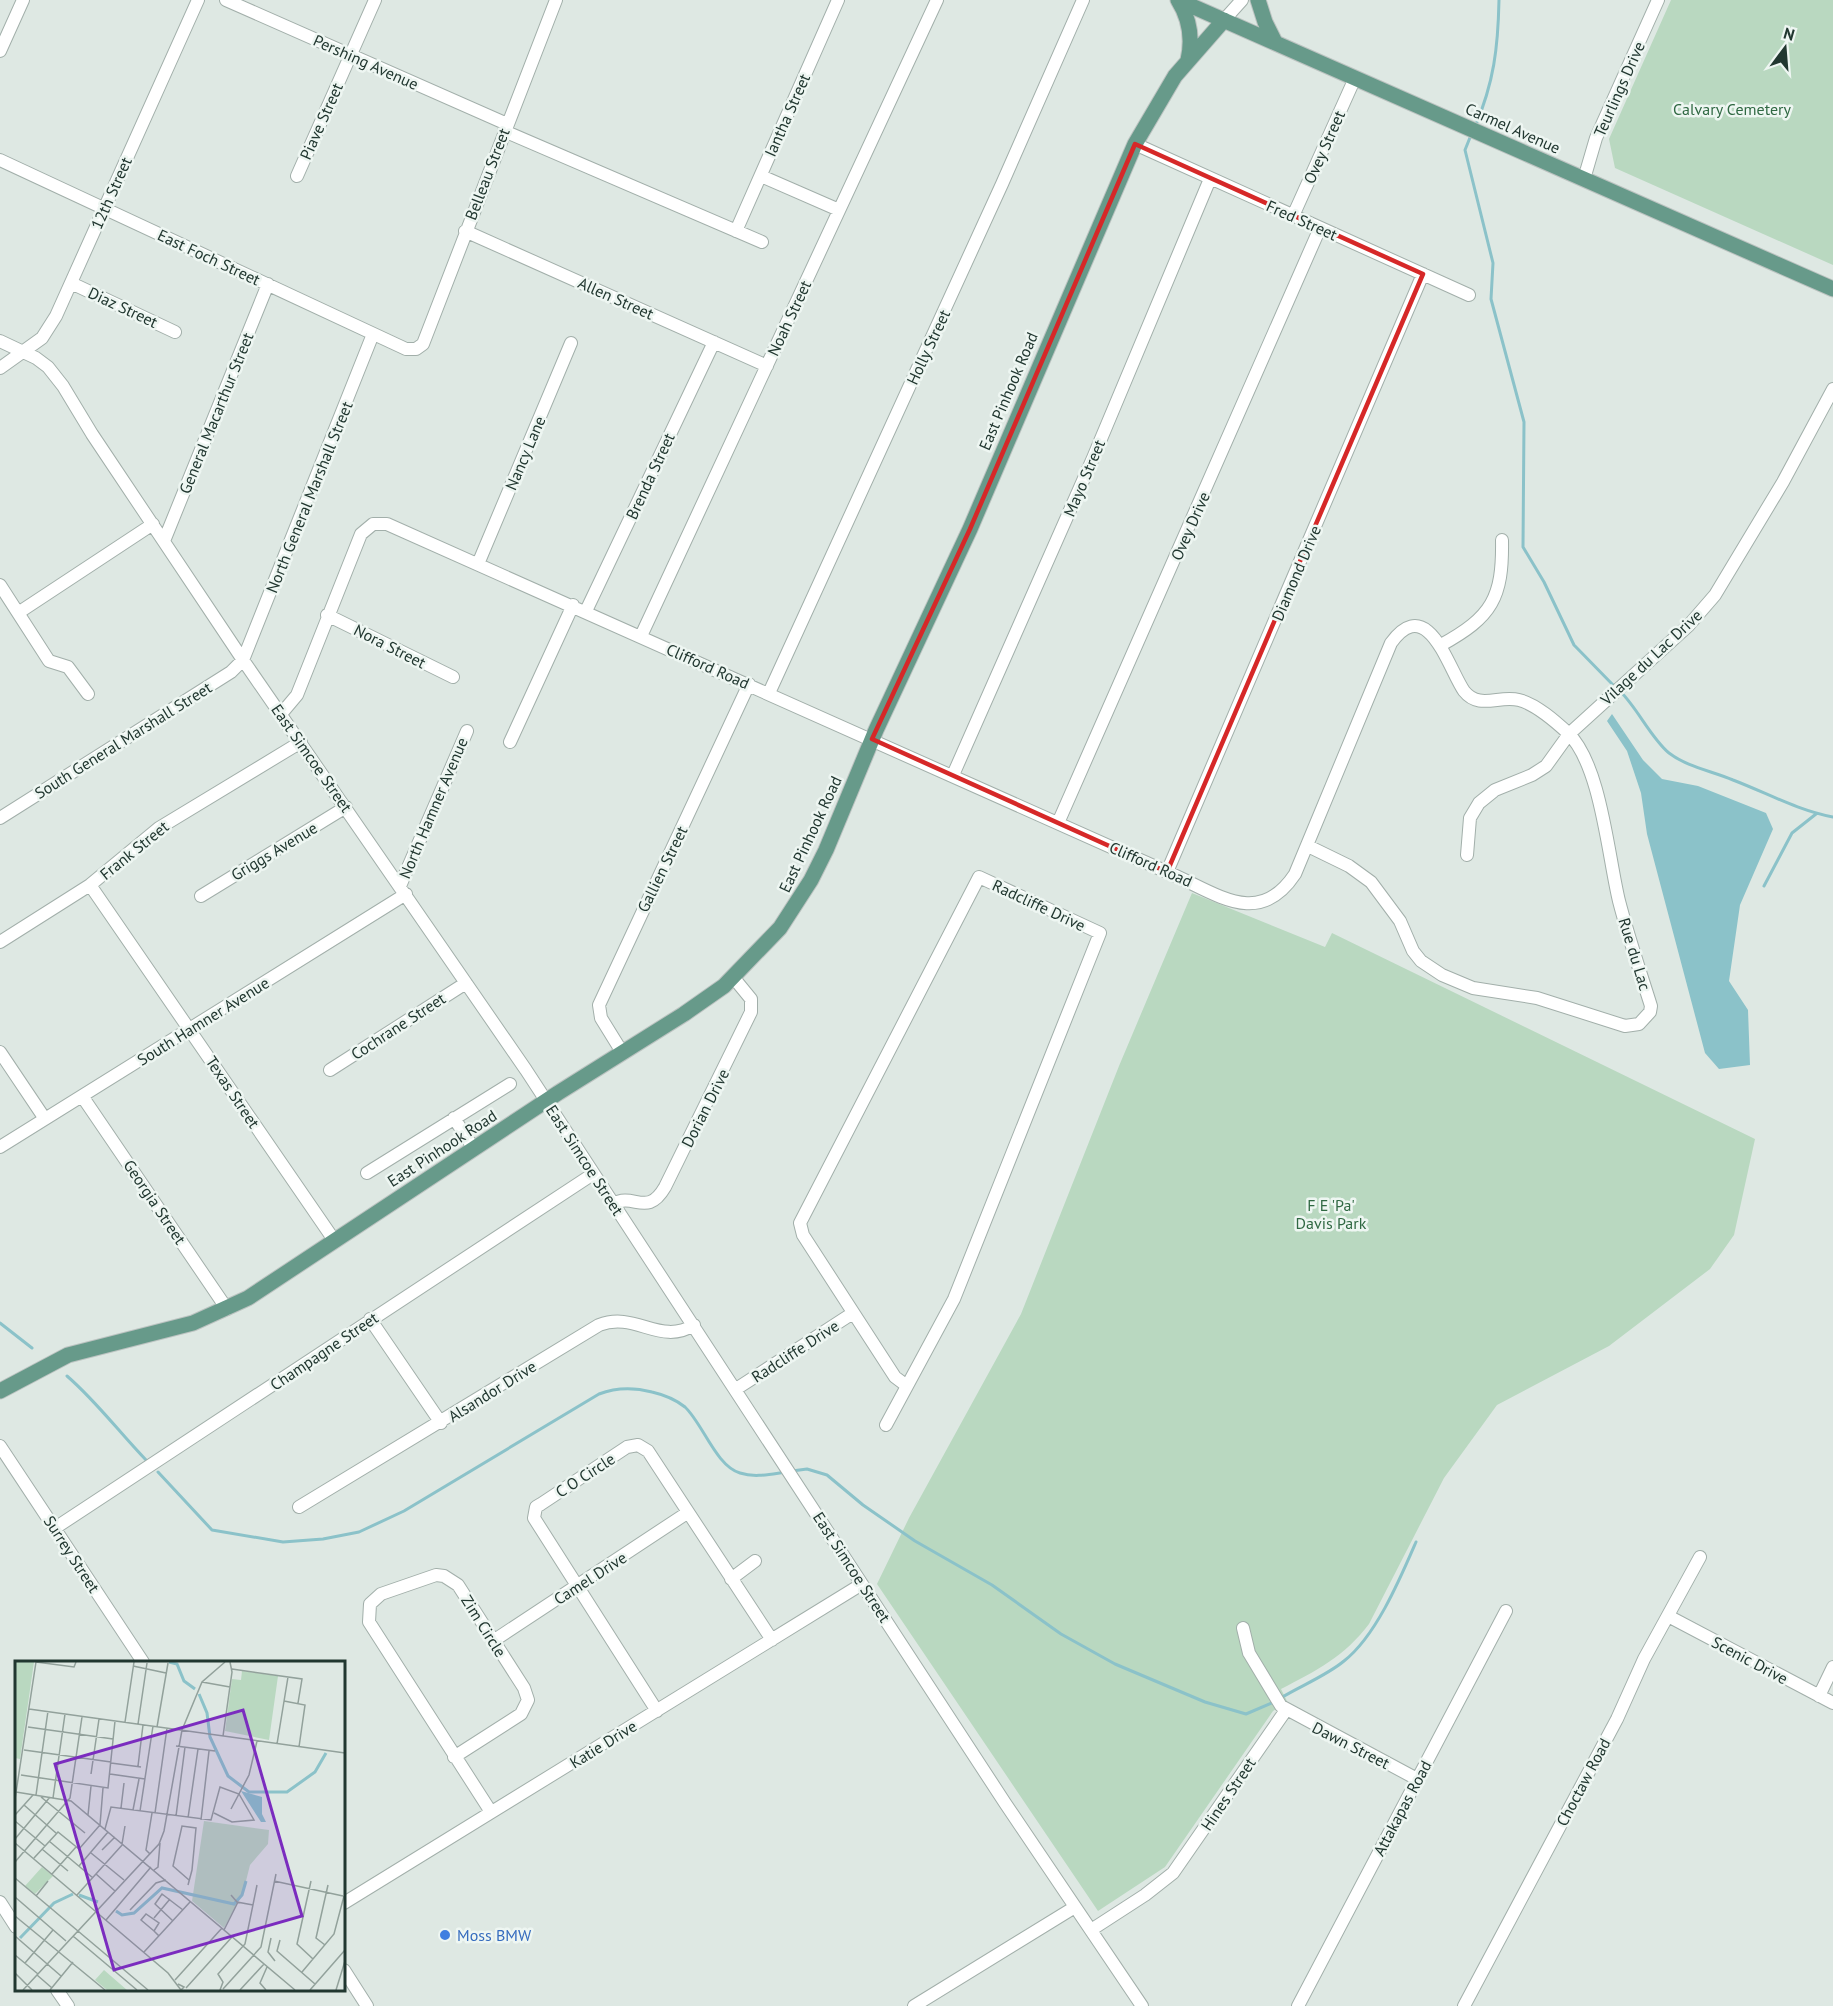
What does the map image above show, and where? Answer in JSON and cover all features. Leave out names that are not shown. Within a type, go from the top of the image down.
[{"type":"main road","name":"Carmel Avenue","points":[[1178,0],[1833,288]]},
{"type":"main road","points":[[1178,0],[1186,14],[1190,32],[1188,60]]},
{"type":"main road","points":[[1258,0],[1275,42]]},
{"type":"main road","name":"East Pinhook Road","points":[[0,1391],[68,1355],[193,1323],[227,1309],[280,1279],[334,1240],[684,1014],[733,977],[780,928],[812,880],[872,740],[970,529],[1135,144],[1162,93],[1224,20]]},
{"type":"street","points":[[0,51],[23,0]]},
{"type":"street","name":"12th Street","points":[[0,368],[24,352],[47,332],[198,0]]},
{"type":"street","name":"Pershing Avenue","points":[[226,0],[762,242]]},
{"type":"street","name":"Piave Street","points":[[297,176],[375,0]]},
{"type":"street","name":"Belleau Street","points":[[419,348],[556,0]]},
{"type":"street","name":"Iantha Street","points":[[736,231],[838,0]]},
{"type":"street","name":"Noah Street","points":[[641,636],[937,0]]},
{"type":"street","name":"Holly Street","points":[[769,693],[993,206],[1083,0]]},
{"type":"street","name":"East Pinhook Road","points":[[1224,20],[1242,0]]},
{"type":"street","name":"Teurlings Drive","points":[[1584,179],[1596,138],[1658,0]]},
{"type":"street","name":"Ovey Street","points":[[1293,216],[1354,78]]},
{"type":"street","name":"Fred Street","points":[[1135,144],[1469,295]]},
{"type":"street","name":"East Foch Street","points":[[0,160],[406,349],[419,348]]},
{"type":"street","points":[[761,176],[839,210]]},
{"type":"street","name":"Mayo Street","points":[[953,775],[1093,458],[1210,179]]},
{"type":"street","name":"Ovey Drive","points":[[1058,823],[1320,228]]},
{"type":"street","name":"Allen Street","points":[[465,231],[767,366]]},
{"type":"street","name":"Diamond Drive","points":[[1167,872],[1423,274]]},
{"type":"street","name":"Diaz Street","points":[[71,283],[176,332]]},
{"type":"street","name":"General Macarthur Street","points":[[164,541],[268,284]]},
{"type":"street","name":"North General Marshall Street","points":[[243,660],[373,334]]},
{"type":"street","name":"East Simcoe Street","points":[[0,341],[24,352],[48,368],[63,386],[243,660],[301,741],[546,1101],[1142,2006]]},
{"type":"street","name":"Brenda Street","points":[[586,611],[714,342]]},
{"type":"street","name":"Nancy Lane","points":[[478,564],[571,343]]},
{"type":"street","name":"Vilage du Lac Drive","points":[[1467,855],[1470,818],[1473,810],[1495,790],[1546,766],[1569,734],[1689,625],[1715,595],[1783,482],[1833,389]]},
{"type":"street","points":[[18,612],[153,524]]},
{"type":"street","name":"Clifford Road","points":[[281,714],[297,695],[356,544],[366,527],[373,524],[387,524],[1237,902]]},
{"type":"street","points":[[1441,645],[1471,628],[1490,605],[1503,573],[1502,540]]},
{"type":"street","points":[[0,585],[49,661],[68,667],[88,694]]},
{"type":"street","points":[[510,741],[573,605]]},
{"type":"street","name":"Nora Street","points":[[327,615],[453,677]]},
{"type":"street","name":"Rue du Lac","points":[[1237,902],[1258,904],[1277,895],[1295,874],[1391,643],[1406,629],[1420,628],[1429,632],[1441,645],[1464,690],[1474,700],[1521,701],[1569,734],[1581,753],[1597,792],[1620,905],[1651,1006],[1650,1012],[1639,1024],[1625,1026],[1537,998],[1473,988],[1442,975],[1421,960],[1413,951],[1400,921],[1371,882],[1349,866],[1308,846]]},
{"type":"street","name":"South General Marshall Street","points":[[0,819],[231,672],[243,660]]},
{"type":"street","name":"Gallien Street","points":[[622,1052],[601,1018],[599,1005],[749,684]]},
{"type":"street","name":"North Hamner Avenue","points":[[403,890],[466,731]]},
{"type":"street","name":"Frank Street","points":[[0,942],[90,885],[159,828],[301,741]]},
{"type":"street","name":"Griggs Avenue","points":[[201,896],[346,807]]},
{"type":"street","name":"Radcliffe Drive","points":[[886,1425],[954,1299],[1100,933],[979,877],[802,1217],[803,1235],[895,1377],[907,1386]]},
{"type":"street","name":"Texas Street","points":[[90,885],[334,1240]]},
{"type":"street","name":"South Hamner Avenue","points":[[0,1146],[189,1029],[403,890]]},
{"type":"street","name":"Dorian Drive","points":[[613,1204],[623,1200],[649,1203],[659,1196],[665,1187],[751,1012],[751,999],[733,977]]},
{"type":"street","name":"Cochrane Street","points":[[330,1070],[466,983]]},
{"type":"street","points":[[0,1052],[45,1119]]},
{"type":"street","points":[[368,1173],[510,1084]]},
{"type":"street","name":"Georgia Street","points":[[82,1096],[227,1309]]},
{"type":"street","points":[[454,1118],[474,1149]]},
{"type":"street","name":"Champagne Street","points":[[55,1528],[593,1174]]},
{"type":"street","name":"Radcliffe Drive","points":[[736,1389],[853,1313]]},
{"type":"street","points":[[370,1319],[441,1423]]},
{"type":"street","name":"Alsandor Drive","points":[[299,1507],[603,1324],[629,1321],[669,1333],[681,1332],[694,1325]]},
{"type":"street","name":"C O Circle","points":[[657,1711],[536,1524],[534,1513],[541,1504],[635,1444],[648,1451],[772,1640]]},
{"type":"street","name":"Surrey Street","points":[[0,1446],[141,1661]]},
{"type":"street","name":"Camel Drive","points":[[492,1641],[687,1513]]},
{"type":"street","name":"Choctaw Road","points":[[1464,2006],[1617,1719],[1700,1557]]},
{"type":"street","points":[[731,1579],[755,1561]]},
{"type":"street","name":"Zim Circle","points":[[454,1757],[521,1714],[527,1704],[524,1688],[458,1585],[444,1576],[427,1576],[374,1598],[368,1610],[372,1628],[454,1757],[491,1812]]},
{"type":"street","name":"Katie Drive","points":[[345,1902],[862,1584]]},
{"type":"street","name":"Attakapas Road","points":[[1298,2006],[1506,1611]]},
{"type":"street","name":"Scenic Drive","points":[[1668,1616],[1833,1704]]},
{"type":"street","points":[[1243,1628],[1249,1653],[1283,1708]]},
{"type":"street","points":[[1819,1696],[1833,1667]]},
{"type":"street","name":"Dawn Street","points":[[1283,1708],[1417,1779]]},
{"type":"street","name":"Hines Street","points":[[1090,1930],[1145,1895],[1173,1873],[1283,1708]]},
{"type":"street","points":[[0,1902],[15,1925]]},
{"type":"street","points":[[914,2006],[1075,1907]]},
{"type":"street","points":[[345,1972],[367,2006]]},
{"type":"street","points":[[58,1991],[68,2006]]},
{"type":"highlighted area","points":[[1135,144],[1423,274],[1167,872],[872,739],[970,529]]},
{"type":"green space","name":"Calvary Cemetery","points":[[1671,0],[1833,0],[1833,265],[1615,168],[1609,139]]},
{"type":"green space","name":"F E 'Pa' Davis Park","points":[[1192,893],[1325,947],[1332,933],[1755,1139],[1734,1235],[1710,1269],[1609,1346],[1497,1405],[1444,1478],[1369,1624],[1340,1654],[1281,1689],[1287,1701],[1273,1711],[1165,1867],[1098,1911],[877,1584],[909,1518],[1021,1314],[1119,1066]]},
{"type":"water","points":[[1612,714],[1643,760],[1662,779],[1698,786],[1766,813],[1773,829],[1740,905],[1729,981],[1748,1010],[1750,1065],[1719,1069],[1705,1053],[1647,834],[1641,793],[1627,751],[1607,721]]},
{"type":"waterway","points":[[1475,127],[1487,95],[1494,65],[1499,0]]},
{"type":"waterway","points":[[1471,135],[1465,150],[1493,263],[1491,299],[1524,422],[1523,547],[1544,582],[1574,645],[1615,687]]},
{"type":"waterway","points":[[1620,691],[1656,740],[1676,758],[1795,806],[1833,817]]},
{"type":"waterway","points":[[1764,886],[1792,833],[1816,814]]},
{"type":"waterway","points":[[0,1323],[32,1348]]},
{"type":"waterway","points":[[67,1376],[98,1406],[146,1460]]},
{"type":"waterway","points":[[158,1472],[212,1530],[283,1542],[323,1539],[359,1532],[404,1511],[599,1394],[625,1388],[661,1394],[685,1407],[692,1414],[717,1454],[731,1469],[751,1475],[786,1472]]},
{"type":"waterway","points":[[792,1471],[807,1469],[827,1475],[863,1505],[915,1541],[992,1585],[1061,1634],[1115,1664],[1205,1702],[1246,1714],[1274,1702]]},
{"type":"waterway","points":[[1279,1699],[1329,1671],[1356,1650],[1386,1606],[1416,1542]]},
{"type":"place","name":"Moss BMW","points":[[445,1935]]}]
